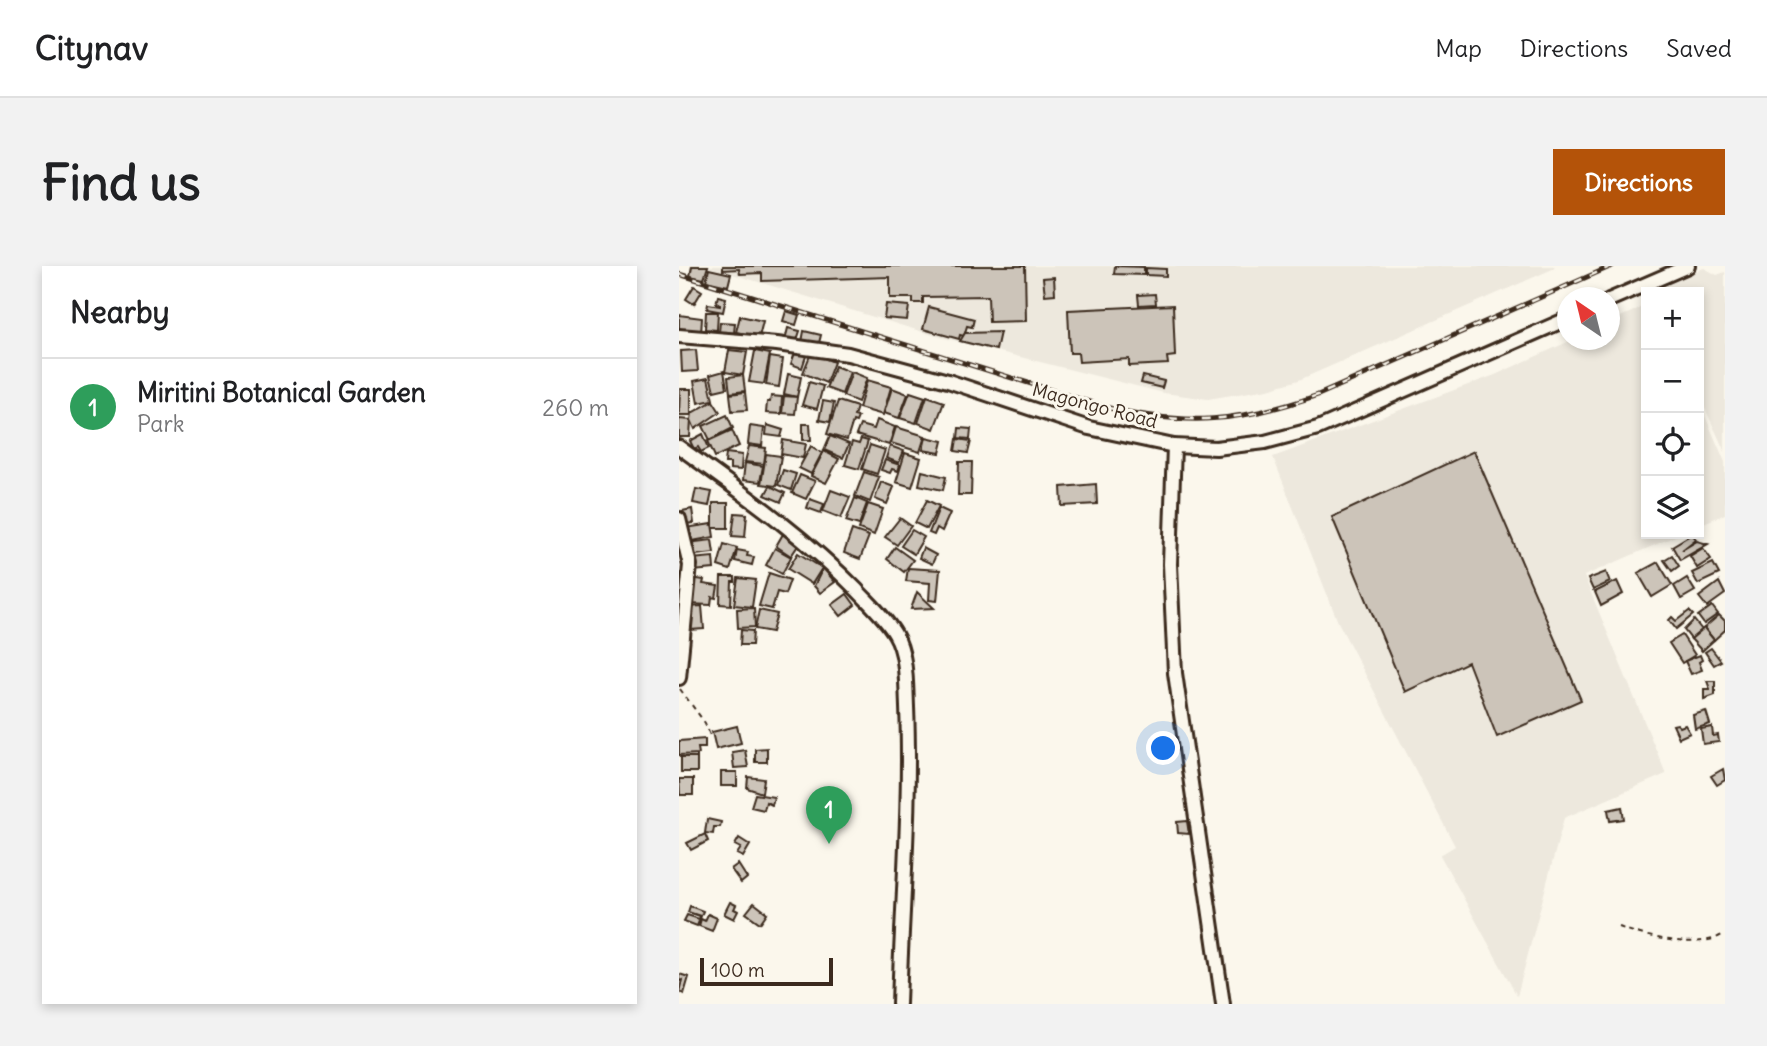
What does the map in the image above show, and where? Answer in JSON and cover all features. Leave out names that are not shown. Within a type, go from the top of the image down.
[{"type":"street","points":[[1620,295],[1688,266]]},
{"type":"street","name":"Magongo Road","points":[[679,336],[776,344],[848,354],[948,381],[1089,428],[1174,446],[1216,448],[1265,442],[1318,428],[1557,322]]},
{"type":"street","points":[[1174,446],[1170,564],[1175,673],[1223,1004]]},
{"type":"street","points":[[679,447],[796,532],[843,576],[896,635],[906,677],[908,741],[899,1004]]},
{"type":"street","points":[[679,519],[690,565],[679,678]]},
{"type":"path","points":[[679,688],[705,723],[711,738]]},
{"type":"path","points":[[1619,927],[1635,933],[1678,941],[1696,942],[1719,938],[1725,934]]},
{"type":"shaded area","points":[[706,266],[1555,268],[1299,380],[1268,389],[1208,399],[1164,393],[936,336]]},
{"type":"shaded area","points":[[1704,268],[1717,275],[1725,272],[1725,452],[1704,406],[1704,287],[1658,287]]},
{"type":"shaded area","points":[[1641,307],[1641,539],[1669,539],[1584,576],[1666,774],[1564,818],[1517,996],[1440,855],[1455,846],[1338,622],[1273,457],[1495,375],[1557,347],[1557,350],[1620,350],[1620,317]]},
{"type":"shaded area","points":[[1704,414],[1725,462],[1725,514],[1704,523]]},
{"type":"building","points":[[692,266],[708,266],[704,279],[690,276]]},
{"type":"building","points":[[723,266],[1025,266],[1026,321],[989,322],[988,296],[923,297],[923,303],[913,303],[913,298],[890,298],[890,277],[762,281],[762,273],[740,274],[739,269],[723,270]]},
{"type":"building","points":[[1115,266],[1144,267],[1144,275],[1114,274]]},
{"type":"building","points":[[1146,268],[1166,269],[1166,276],[1146,275]]},
{"type":"building","points":[[709,269],[731,274],[728,286],[706,281]]},
{"type":"building","points":[[1054,277],[1055,294],[1045,295],[1043,278]]},
{"type":"building","points":[[694,286],[702,291],[694,304],[686,299]]},
{"type":"building","points":[[1155,294],[1156,304],[1139,305],[1138,295]]},
{"type":"building","points":[[718,296],[726,298],[723,312],[707,309],[708,304],[720,306],[716,303]]},
{"type":"building","points":[[886,304],[909,306],[907,320],[884,318]]},
{"type":"building","points":[[1173,305],[1175,356],[1167,357],[1168,364],[1129,366],[1129,359],[1079,362],[1078,353],[1070,353],[1068,310]]},
{"type":"building","points":[[929,307],[974,319],[972,327],[967,326],[964,336],[960,335],[959,339],[923,329]]},
{"type":"building","points":[[786,311],[799,315],[796,325],[783,321]]},
{"type":"building","points":[[706,312],[718,312],[717,330],[705,329]]},
{"type":"building","points":[[679,315],[702,318],[701,334],[679,332]]},
{"type":"building","points":[[740,316],[763,321],[759,337],[736,332]]},
{"type":"building","points":[[720,322],[735,323],[734,333],[719,332]]},
{"type":"building","points":[[788,328],[800,331],[796,343],[785,340]]},
{"type":"building","points":[[804,331],[821,335],[819,343],[802,342]]},
{"type":"building","points":[[1000,332],[996,350],[960,341],[965,333]]},
{"type":"building","points":[[696,350],[698,371],[682,372],[681,351]]},
{"type":"building","points":[[729,350],[747,352],[743,375],[725,372]]},
{"type":"building","points":[[755,351],[770,354],[764,384],[749,382]]},
{"type":"building","points":[[795,353],[806,356],[802,368],[791,364]]},
{"type":"building","points":[[811,353],[834,362],[826,383],[803,373]]},
{"type":"building","points":[[770,357],[783,359],[779,387],[766,385]]},
{"type":"building","points":[[835,366],[850,372],[842,394],[826,388]]},
{"type":"building","points":[[724,371],[727,388],[714,391],[710,375]]},
{"type":"building","points":[[852,372],[867,378],[858,402],[843,396]]},
{"type":"building","points":[[788,374],[801,377],[797,397],[784,394]]},
{"type":"building","points":[[743,375],[745,391],[730,393],[728,377]]},
{"type":"building","points":[[1143,376],[1164,381],[1162,388],[1141,383]]},
{"type":"building","points":[[708,378],[713,400],[698,403],[694,381]]},
{"type":"building","points":[[867,380],[891,387],[883,415],[859,408]]},
{"type":"building","points":[[809,382],[823,386],[817,409],[802,405]]},
{"type":"building","points":[[892,388],[908,394],[899,418],[884,413]]},
{"type":"building","points":[[680,389],[691,389],[691,415],[679,415]]},
{"type":"building","points":[[745,392],[747,410],[732,411],[730,394]]},
{"type":"building","points":[[910,392],[925,397],[916,423],[900,418]]},
{"type":"building","points":[[771,396],[782,397],[781,414],[766,413],[767,402],[770,402]]},
{"type":"building","points":[[784,396],[797,397],[795,414],[782,413]]},
{"type":"building","points":[[927,396],[944,402],[934,429],[918,423]]},
{"type":"building","points":[[713,401],[720,412],[695,429],[691,420],[692,413]]},
{"type":"building","points":[[823,401],[834,403],[830,422],[819,420]]},
{"type":"building","points":[[838,401],[857,407],[854,416],[858,417],[856,422],[853,421],[847,440],[827,434]]},
{"type":"building","points":[[727,415],[733,428],[710,440],[703,426]]},
{"type":"building","points":[[679,419],[691,420],[690,437],[679,437]]},
{"type":"building","points":[[877,420],[895,427],[889,445],[856,435],[860,425],[874,429]]},
{"type":"building","points":[[803,424],[810,424],[811,440],[803,440]]},
{"type":"building","points":[[767,425],[783,430],[781,437],[766,435]]},
{"type":"building","points":[[750,426],[764,428],[762,446],[748,444]]},
{"type":"building","points":[[896,427],[925,436],[920,452],[891,443]]},
{"type":"building","points":[[959,428],[971,429],[970,439],[958,438]]},
{"type":"building","points":[[732,430],[739,446],[715,457],[708,441]]},
{"type":"building","points":[[703,434],[709,448],[701,452],[698,447],[694,449],[690,441]]},
{"type":"building","points":[[830,436],[849,444],[843,458],[824,450]]},
{"type":"building","points":[[926,437],[943,441],[940,453],[923,450]]},
{"type":"building","points":[[861,439],[868,441],[859,469],[845,465],[852,442],[859,444]]},
{"type":"building","points":[[957,439],[971,441],[968,453],[955,451]]},
{"type":"building","points":[[783,440],[806,444],[803,458],[781,454]]},
{"type":"building","points":[[870,445],[885,450],[877,474],[862,469]]},
{"type":"building","points":[[749,446],[766,448],[764,464],[745,462]]},
{"type":"building","points":[[811,446],[822,453],[811,474],[799,468]]},
{"type":"building","points":[[890,446],[904,451],[899,463],[886,458]]},
{"type":"building","points":[[824,451],[839,459],[826,483],[811,476]]},
{"type":"building","points":[[1474,451],[1581,700],[1497,737],[1468,662],[1405,692],[1332,517]]},
{"type":"building","points":[[726,453],[742,455],[741,470],[730,469],[730,463],[725,463]]},
{"type":"building","points":[[905,453],[921,458],[912,487],[896,482]]},
{"type":"building","points":[[766,454],[781,456],[776,486],[761,484]]},
{"type":"building","points":[[885,460],[900,465],[898,471],[892,469],[890,473],[881,470]]},
{"type":"building","points":[[959,462],[972,462],[971,495],[958,495]]},
{"type":"building","points":[[745,463],[763,466],[760,482],[743,480]]},
{"type":"building","points":[[783,470],[796,474],[791,490],[778,485]]},
{"type":"building","points":[[922,471],[946,477],[943,490],[919,485]]},
{"type":"building","points":[[864,472],[879,477],[870,502],[855,496]]},
{"type":"building","points":[[800,475],[815,481],[806,499],[792,493]]},
{"type":"building","points":[[881,482],[894,487],[887,504],[875,499]]},
{"type":"building","points":[[1096,484],[1097,504],[1062,506],[1061,487]]},
{"type":"building","points":[[770,486],[785,493],[781,502],[765,495]]},
{"type":"building","points":[[696,489],[712,492],[709,506],[693,503]]},
{"type":"building","points":[[831,490],[850,497],[841,518],[823,511]]},
{"type":"building","points":[[855,498],[867,503],[859,525],[846,521]]},
{"type":"building","points":[[810,499],[824,504],[821,513],[807,508]]},
{"type":"building","points":[[927,500],[939,506],[927,529],[915,523]]},
{"type":"building","points":[[713,503],[728,503],[728,528],[713,528]]},
{"type":"building","points":[[868,504],[883,509],[874,535],[859,529]]},
{"type":"building","points":[[939,508],[950,513],[942,531],[937,528],[934,535],[929,533]]},
{"type":"building","points":[[692,509],[694,523],[684,524],[682,511]]},
{"type":"building","points":[[735,513],[747,514],[745,537],[732,536]]},
{"type":"building","points":[[900,518],[911,526],[897,545],[885,537]]},
{"type":"building","points":[[712,524],[714,537],[687,542],[685,528]]},
{"type":"building","points":[[852,530],[869,536],[860,559],[844,553]]},
{"type":"building","points":[[912,530],[924,537],[914,554],[901,546]]},
{"type":"building","points":[[783,534],[799,544],[791,556],[776,546]]},
{"type":"building","points":[[1684,539],[1696,539],[1682,550],[1697,541],[1708,544],[1680,560],[1672,546]]},
{"type":"building","points":[[712,540],[714,553],[688,556],[687,543]]},
{"type":"building","points":[[724,544],[737,548],[730,570],[718,566]]},
{"type":"building","points":[[895,547],[913,560],[904,572],[887,559]]},
{"type":"building","points":[[775,548],[791,557],[782,574],[766,565]]},
{"type":"building","points":[[923,548],[936,555],[932,564],[919,558]]},
{"type":"building","points":[[1703,548],[1711,559],[1697,568],[1690,556]]},
{"type":"building","points":[[737,550],[748,552],[747,556],[754,557],[752,565],[735,561]]},
{"type":"building","points":[[798,553],[822,568],[812,584],[788,569]]},
{"type":"building","points":[[1672,555],[1679,566],[1672,571],[1664,560]]},
{"type":"building","points":[[713,557],[714,569],[693,571],[692,559]]},
{"type":"building","points":[[1658,562],[1672,585],[1652,597],[1638,573]]},
{"type":"building","points":[[1713,563],[1719,574],[1698,584],[1692,573]]},
{"type":"building","points":[[823,568],[835,582],[820,593],[814,586]]},
{"type":"building","points":[[908,568],[940,570],[937,601],[929,600],[930,583],[906,581]]},
{"type":"building","points":[[1606,572],[1610,582],[1593,590],[1588,579]]},
{"type":"building","points":[[769,573],[790,580],[785,594],[777,592],[772,609],[759,606]]},
{"type":"building","points":[[721,577],[735,577],[735,582],[732,582],[731,605],[720,604]]},
{"type":"building","points":[[691,578],[704,580],[703,584],[718,586],[716,598],[712,597],[711,605],[688,604]]},
{"type":"building","points":[[738,578],[756,580],[752,607],[734,605]]},
{"type":"building","points":[[1687,578],[1695,591],[1681,599],[1674,586]]},
{"type":"building","points":[[1617,581],[1623,594],[1601,606],[1595,592]]},
{"type":"building","points":[[1719,582],[1725,594],[1707,607],[1699,597]]},
{"type":"building","points":[[917,592],[934,608],[911,609]]},
{"type":"building","points":[[847,594],[855,605],[841,616],[832,605]]},
{"type":"building","points":[[702,606],[704,629],[690,630],[688,607]]},
{"type":"building","points":[[1712,606],[1718,614],[1704,624],[1698,616]]},
{"type":"building","points":[[754,608],[755,627],[738,628],[737,609]]},
{"type":"building","points":[[759,610],[777,614],[772,632],[755,629]]},
{"type":"building","points":[[1689,611],[1693,615],[1676,629],[1669,620],[1672,617],[1676,621]]},
{"type":"building","points":[[1719,615],[1725,621],[1725,630],[1714,640],[1704,628]]},
{"type":"building","points":[[1694,620],[1702,630],[1691,639],[1684,630]]},
{"type":"building","points":[[1704,628],[1714,640],[1702,651],[1691,639]]},
{"type":"building","points":[[741,630],[753,631],[752,645],[740,645]]},
{"type":"building","points":[[1682,635],[1695,655],[1682,663],[1669,643]]},
{"type":"building","points":[[1711,648],[1721,661],[1714,665],[1705,652]]},
{"type":"building","points":[[1700,655],[1702,670],[1691,674],[1685,661]]},
{"type":"building","points":[[1707,681],[1715,681],[1715,695],[1704,699],[1704,689],[1710,689]]},
{"type":"building","points":[[1706,711],[1710,724],[1695,729],[1693,715]]},
{"type":"building","points":[[1673,725],[1680,727],[1685,725],[1690,733],[1679,738]]},
{"type":"building","points":[[737,726],[741,743],[716,749],[712,732]]},
{"type":"building","points":[[1712,727],[1713,736],[1718,735],[1719,742],[1703,744],[1701,729]]},
{"type":"building","points":[[705,739],[705,748],[698,748],[699,754],[679,755],[679,741]]},
{"type":"building","points":[[767,748],[767,762],[755,762],[755,749]]},
{"type":"building","points":[[745,750],[748,767],[734,768],[732,752]]},
{"type":"building","points":[[681,757],[697,757],[697,772],[681,772]]},
{"type":"building","points":[[1723,769],[1725,780],[1717,785],[1711,776]]},
{"type":"building","points":[[721,772],[737,772],[737,786],[721,786]]},
{"type":"building","points":[[748,777],[764,779],[762,793],[747,788]]},
{"type":"building","points":[[679,779],[693,779],[693,795],[680,795]]},
{"type":"building","points":[[755,794],[774,797],[772,805],[766,802],[764,810],[751,807]]},
{"type":"building","points":[[1622,807],[1624,819],[1610,821],[1608,810]]},
{"type":"building","points":[[707,819],[721,822],[720,827],[714,827],[713,834],[705,833]]},
{"type":"building","points":[[1187,821],[1189,834],[1178,833],[1177,822]]},
{"type":"building","points":[[705,834],[708,841],[691,850],[687,843]]},
{"type":"building","points":[[739,838],[750,845],[743,857],[737,854],[741,848],[735,845]]},
{"type":"building","points":[[738,864],[747,878],[741,883],[731,869]]},
{"type":"building","points":[[730,902],[736,905],[734,909],[738,911],[734,919],[724,914]]},
{"type":"building","points":[[754,903],[767,913],[760,923],[746,913]]},
{"type":"building","points":[[690,906],[703,911],[697,926],[684,921],[687,915],[699,919],[700,916],[688,912]]},
{"type":"building","points":[[708,914],[717,918],[712,931],[699,926],[701,919],[705,921]]},
{"type":"building","points":[[679,974],[689,977],[684,994],[679,992],[682,980],[679,981]]},
{"type":"railway","points":[[679,274],[1105,407],[1162,417],[1213,419],[1264,411],[1318,395],[1612,266]]},
{"type":"place","name":"Miritini Botanical Garden","points":[[829,844]]}]
